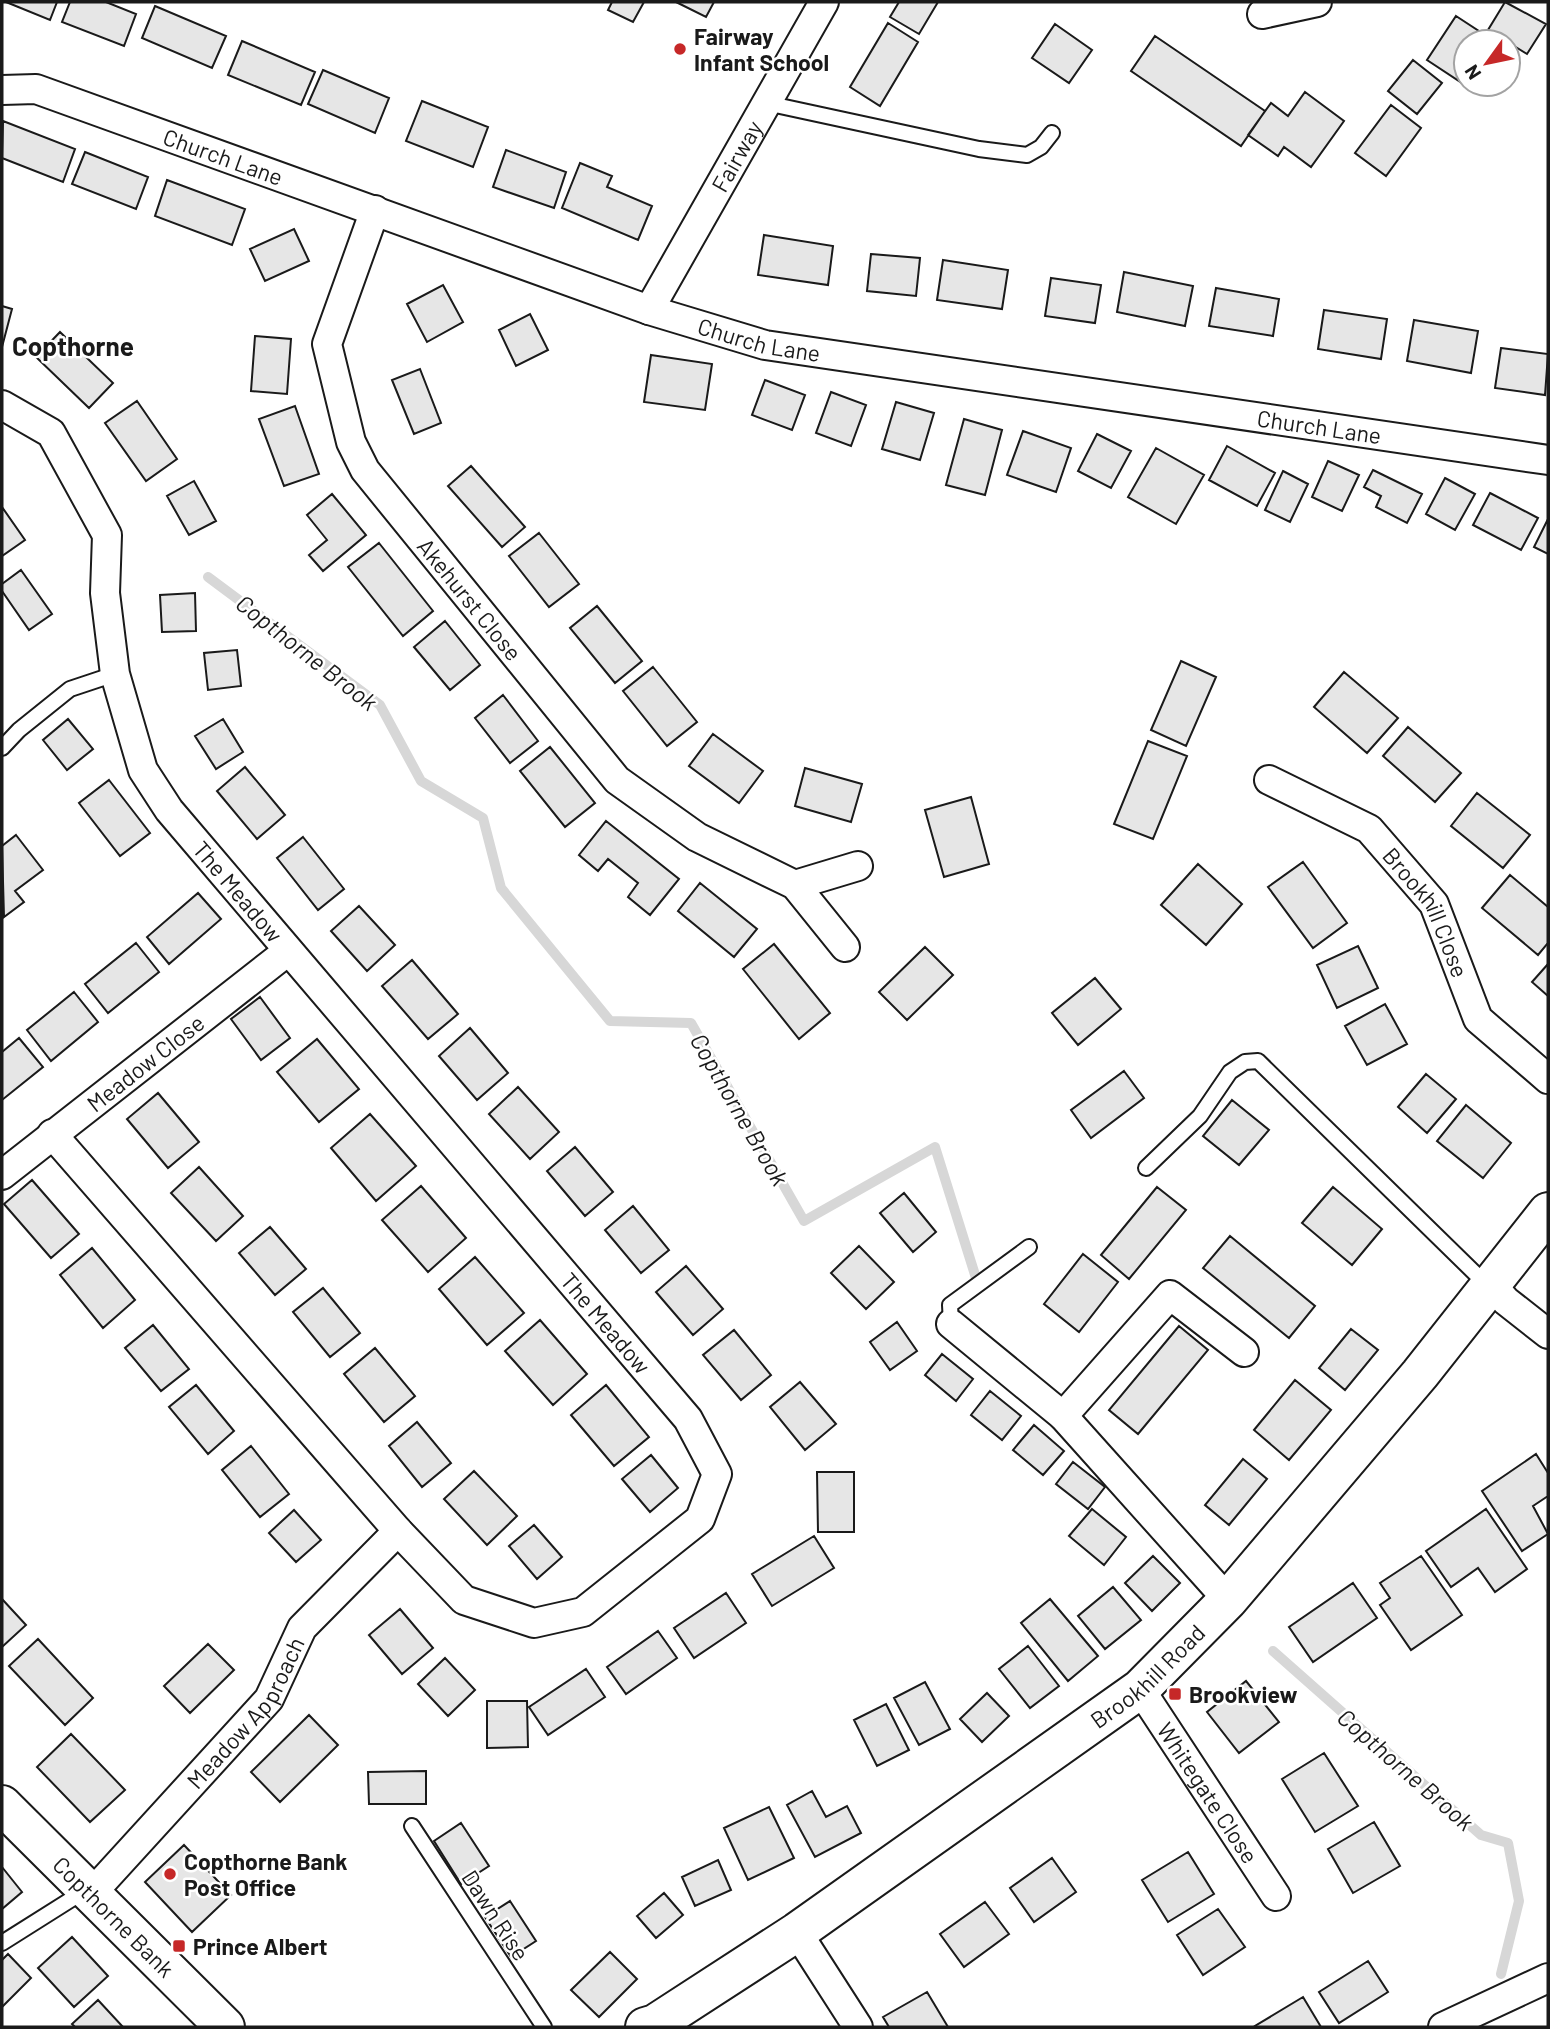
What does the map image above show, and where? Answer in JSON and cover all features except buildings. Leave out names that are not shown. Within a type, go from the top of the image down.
[{"type":"street","name":"Fairway","points":[[649,310],[824,2]]},
{"type":"street","points":[[1262,8],[1317,2]]},
{"type":"street","name":"Church Lane","points":[[2,90],[36,89],[649,310],[765,345],[1548,460]]},
{"type":"street","name":"Akehurst Close","points":[[375,210],[327,344],[351,442],[365,470],[617,780],[697,837],[795,885],[845,947]]},
{"type":"street","name":"The Meadow","points":[[2,405],[51,433],[107,535],[105,593],[115,674],[143,770],[169,810],[688,1419],[717,1474],[700,1519],[583,1612],[534,1623],[464,1600],[398,1531],[52,1133]]},
{"type":"street","name":"Brookhill Close","points":[[1269,780],[1369,829],[1434,904],[1478,1020],[1548,1079]]},
{"type":"street","points":[[795,885],[858,866]]},
{"type":"street","name":"Meadow Close","points":[[2,1175],[52,1133],[288,951]]},
{"type":"street","name":"Brookhill Road","points":[[645,2027],[655,2024],[797,1932],[1140,1689],[1228,1600],[1420,1374],[1548,1212]]},
{"type":"street","points":[[1490,1286],[1548,1334]]},
{"type":"street","points":[[1063,1416],[1170,1295],[1244,1352]]},
{"type":"street","points":[[951,1324],[1063,1416],[1228,1600]]},
{"type":"street","name":"Meadow Approach","points":[[90,1891],[269,1699],[302,1628],[398,1531]]},
{"type":"street","name":"Whitegate Close","points":[[1140,1689],[1276,1896]]},
{"type":"street","name":"Copthorne Bank","points":[[2,1805],[225,2027]]},
{"type":"street","points":[[797,1932],[858,2027]]},
{"type":"street","points":[[1443,2027],[1548,1978]]},
{"type":"lane","points":[[766,103],[979,149],[1027,155],[1041,147],[1052,133]]},
{"type":"lane","points":[[2,748],[19,730],[70,689],[115,674]]},
{"type":"lane","points":[[1146,1168],[1200,1116],[1230,1072],[1245,1062],[1258,1061],[1490,1286]]},
{"type":"lane","points":[[951,1324],[950,1305],[1029,1247]]},
{"type":"lane","name":"Dawn Rise","points":[[412,1826],[544,2027]]},
{"type":"lane","points":[[2,1943],[90,1891]]},
{"type":"waterway","name":"Copthorne Brook","points":[[208,577],[380,705],[421,781],[483,818],[501,888],[610,1021],[691,1023],[804,1221],[935,1147],[976,1278]]},
{"type":"waterway","name":"Copthorne Brook","points":[[1273,1651],[1481,1835],[1508,1843],[1519,1901],[1501,1974]]},
{"type":"place","name":"Fairway Infant School","points":[[680,49]]},
{"type":"place","name":"Brookview","points":[[1175,1694]]},
{"type":"place","name":"Copthorne Bank Post Office","points":[[170,1874]]},
{"type":"place","name":"Prince Albert","points":[[179,1946]]},
{"type":"district","name":"Copthorne","points":[[73,345]]}]
